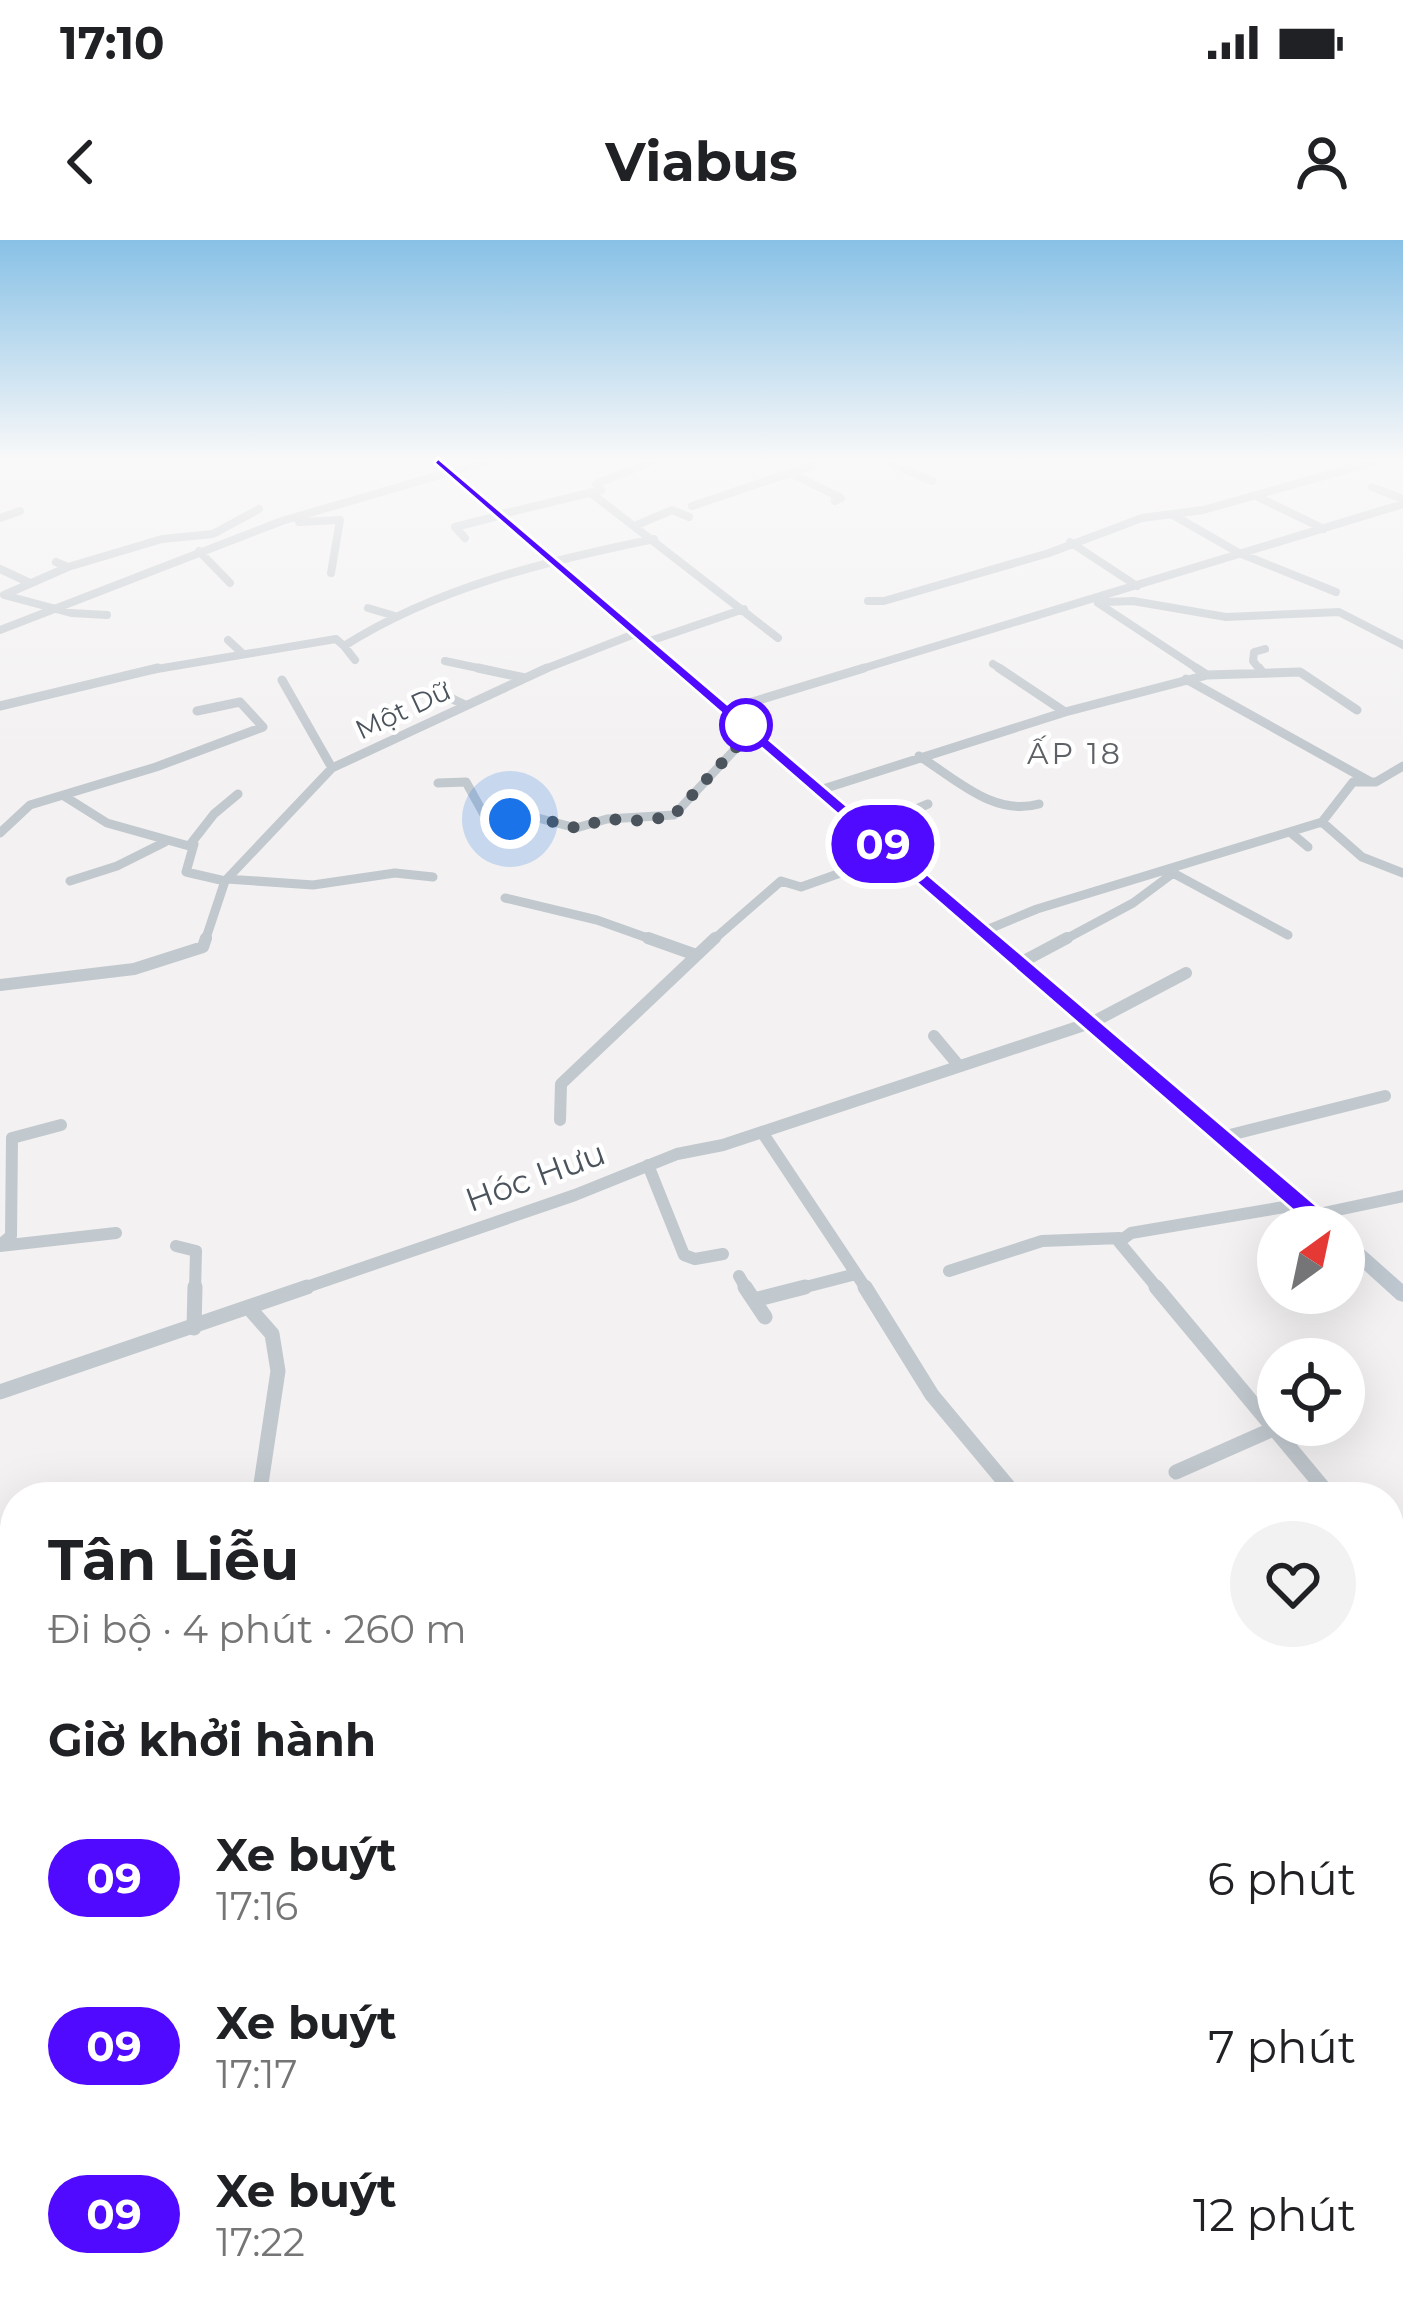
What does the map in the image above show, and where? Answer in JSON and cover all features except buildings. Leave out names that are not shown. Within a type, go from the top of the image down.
[{"type":"main road","points":[[551,560],[1302,1204]]},
{"type":"main road","points":[[1365,1261],[1403,1294]]},
{"type":"street","points":[[107,558],[68,567],[4,596],[71,613],[107,615]]},
{"type":"street","points":[[0,630],[180,558]]},
{"type":"street","points":[[206,558],[230,583]]},
{"type":"street","points":[[331,573],[334,558]]},
{"type":"street","points":[[344,646],[395,616],[560,558]]},
{"type":"street","points":[[678,558],[778,638]]},
{"type":"street","points":[[868,601],[884,601],[1030,558]]},
{"type":"street","points":[[1095,558],[1137,586]]},
{"type":"street","points":[[729,709],[1230,558]]},
{"type":"street","points":[[1256,558],[1336,592]]},
{"type":"street","points":[[56,562],[68,567]]},
{"type":"street","points":[[2,571],[28,582]]},
{"type":"street","points":[[42,579],[58,586]]},
{"type":"street","points":[[1082,603],[1133,601],[1226,617],[1339,612],[1403,645]]},
{"type":"street","points":[[1098,603],[1207,675]]},
{"type":"street","points":[[368,608],[395,616]]},
{"type":"street","name":"Một Dữ","points":[[226,880],[332,768],[525,678],[642,637],[744,610]]},
{"type":"street","points":[[0,706],[158,668],[336,639],[356,660]]},
{"type":"street","points":[[228,640],[242,653]]},
{"type":"street","points":[[1263,673],[1252,661],[1257,657],[1253,652],[1265,649]]},
{"type":"street","points":[[151,655],[158,668]]},
{"type":"street","points":[[445,661],[525,678]]},
{"type":"street","points":[[993,664],[1065,712]]},
{"type":"street","points":[[820,790],[1065,712],[1207,675],[1300,672],[1357,710]]},
{"type":"street","points":[[1186,679],[1369,781]]},
{"type":"street","points":[[282,680],[332,768]]},
{"type":"street","points":[[419,694],[438,692],[465,705]]},
{"type":"street","points":[[0,833],[30,805],[263,725],[240,702],[197,711]]},
{"type":"street","points":[[438,783],[466,782],[486,818],[538,818],[576,828],[607,819],[654,821],[674,815],[752,730]]},
{"type":"street","points":[[920,757],[998,806],[1018,810],[1039,804]]},
{"type":"street","points":[[1022,962],[1133,903],[1174,872],[1214,852],[1322,822],[1345,788],[1403,766]]},
{"type":"street","points":[[238,794],[214,814],[194,844],[186,872],[226,880],[313,885],[395,873],[434,877]]},
{"type":"street","points":[[64,796],[107,823],[165,842],[194,844]]},
{"type":"street","points":[[867,830],[928,804]]},
{"type":"street","points":[[1322,822],[1362,857],[1403,873]]},
{"type":"street","points":[[1290,832],[1308,847]]},
{"type":"street","points":[[70,881],[117,866],[165,842]]},
{"type":"street","points":[[560,1120],[561,1084],[781,881],[801,887],[894,854]]},
{"type":"street","points":[[984,931],[1037,909],[1174,872],[1288,935]]},
{"type":"street","points":[[0,985],[142,966],[196,952],[215,923],[226,880]]},
{"type":"street","points":[[505,898],[597,920],[697,955]]},
{"type":"street","name":"Hóc Hưu","points":[[0,1392],[250,1309],[648,1166],[1093,1022],[1186,973]]},
{"type":"street","points":[[934,1036],[959,1066]]},
{"type":"street","points":[[1222,1137],[1385,1096]]},
{"type":"street","points":[[0,1245],[11,1236],[12,1138],[61,1125]]},
{"type":"street","points":[[762,1132],[932,1395],[1005,1482]]},
{"type":"street","points":[[648,1166],[684,1255],[723,1253]]},
{"type":"street","points":[[1356,1206],[1403,1196]]},
{"type":"street","points":[[949,1271],[1042,1241],[1120,1238],[1213,1216],[1302,1204]]},
{"type":"street","points":[[0,1245],[116,1233]]},
{"type":"street","points":[[1120,1238],[1121,1246],[1257,1410]]},
{"type":"street","points":[[176,1246],[196,1251],[194,1328]]},
{"type":"street","points":[[758,1299],[856,1274]]},
{"type":"street","points":[[739,1276],[758,1299],[765,1317]]},
{"type":"street","points":[[250,1309],[272,1334],[278,1371],[261,1482]]},
{"type":"street","points":[[1176,1472],[1257,1436]]},
{"type":"street","points":[[1288,1446],[1318,1482]]},
{"type":"bus line","name":"09","points":[[549,558],[1304,1206]]},
{"type":"district","name":"ẤP 18","points":[[1075,753]]},
{"type":"route","points":[[510,819],[538,818],[576,828],[607,819],[633,822],[674,815],[752,730],[746,725]]}]
